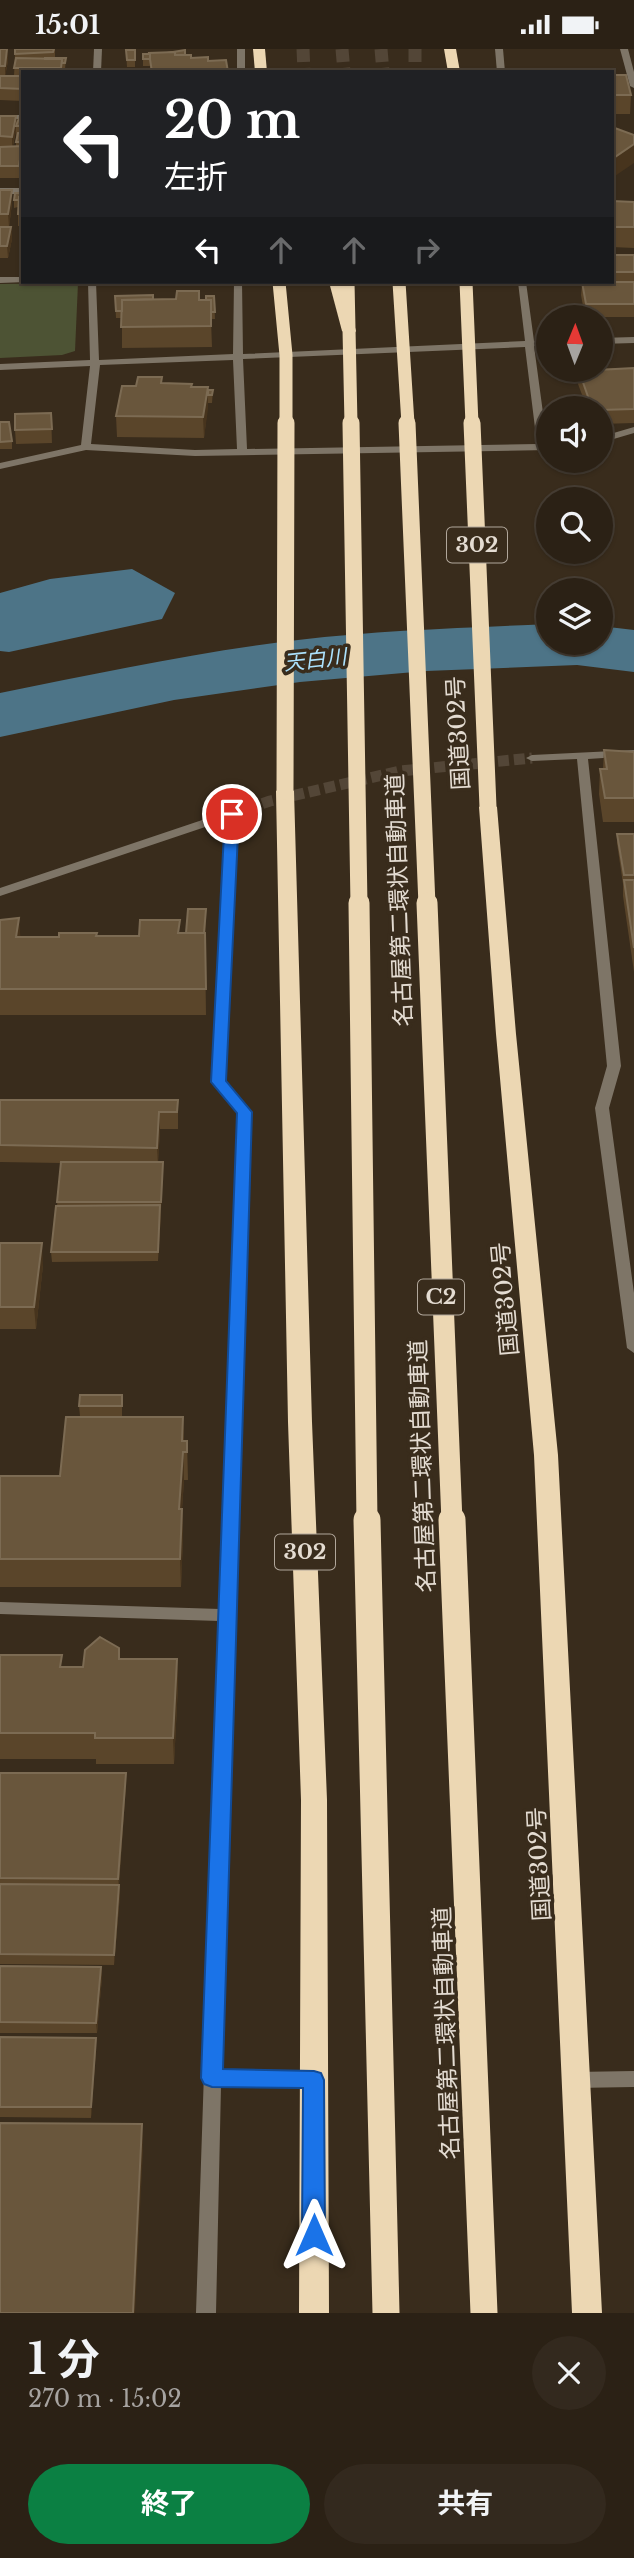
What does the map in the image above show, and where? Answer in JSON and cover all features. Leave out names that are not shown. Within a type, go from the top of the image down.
[{"type":"highway","points":[[259,49],[261,69]]},
{"type":"highway","points":[[450,49],[454,70]]},
{"type":"highway","name":"302","points":[[279,284],[286,355],[285,791],[300,1422],[314,1800],[314,2313]]},
{"type":"highway","points":[[336,284],[349,331]]},
{"type":"highway","name":"名古屋第二環状自動車道","points":[[348,284],[359,873],[365,1430],[386,2313]]},
{"type":"highway","name":"名古屋第二環状自動車道","points":[[399,284],[484,2313]]},
{"type":"highway","points":[[402,314],[405,284]]},
{"type":"highway","name":"国道302号","points":[[466,284],[488,807],[506,1034],[546,1455],[587,2313]]},
{"type":"street","points":[[97,70],[98,49]]},
{"type":"street","points":[[240,70],[241,49]]},
{"type":"street","points":[[499,49],[501,70]]},
{"type":"street","points":[[624,49],[634,86]]},
{"type":"street","points":[[0,117],[21,117]]},
{"type":"street","points":[[0,191],[21,191]]},
{"type":"street","points":[[0,280],[21,280]]},
{"type":"street","points":[[86,447],[95,365],[92,284]]},
{"type":"street","points":[[239,284],[238,358],[242,452]]},
{"type":"street","points":[[522,284],[537,396]]},
{"type":"street","points":[[613,341],[634,340]]},
{"type":"street","points":[[0,367],[95,365],[536,344]]},
{"type":"street","points":[[613,436],[634,430]]},
{"type":"street","points":[[0,466],[86,447],[242,452],[536,447]]},
{"type":"street","points":[[532,758],[634,753]]},
{"type":"street","points":[[582,756],[614,1066],[602,1108],[634,1348]]},
{"type":"street","points":[[0,892],[232,814],[219,1082],[245,1112],[226,1615],[206,2313]]},
{"type":"street","points":[[0,1608],[226,1615]]},
{"type":"street","points":[[212,2078],[314,2080]]},
{"type":"street","points":[[575,2080],[634,2079]]},
{"type":"green space","points":[[0,284],[78,284],[75,351],[62,355],[0,358]]},
{"type":"water","points":[[132,569],[175,593],[162,619],[9,652],[0,651],[0,593],[50,579]]},
{"type":"building","points":[[0,49],[7,49],[5,66],[0,66]]},
{"type":"building","points":[[15,49],[54,49],[53,52],[15,54]]},
{"type":"building","points":[[126,50],[135,50],[135,60],[127,60]]},
{"type":"building","points":[[185,50],[185,55],[167,53]]},
{"type":"building","points":[[175,52],[175,55],[191,55],[191,58],[208,57],[208,61],[226,60],[228,70],[152,70],[149,53]]},
{"type":"building","points":[[143,54],[150,54],[150,59],[143,59]]},
{"type":"building","points":[[16,58],[62,59],[61,68],[14,68]]},
{"type":"building","points":[[45,58],[66,58],[65,63],[62,63],[62,59]]},
{"type":"building","points":[[614,75],[626,75],[631,95],[614,95]]},
{"type":"building","points":[[0,76],[21,76],[21,89],[0,88]]},
{"type":"building","points":[[21,113],[21,126],[16,126]]},
{"type":"building","points":[[0,116],[16,116],[12,137],[0,136]]},
{"type":"building","points":[[614,128],[634,135],[634,144],[614,158]]},
{"type":"building","points":[[18,133],[21,133],[21,142],[16,142]]},
{"type":"building","points":[[21,146],[19,166],[0,166],[0,147]]},
{"type":"building","points":[[0,190],[12,190],[8,214],[0,214]]},
{"type":"building","points":[[15,193],[21,193],[19,200],[14,200]]},
{"type":"building","points":[[19,197],[21,197],[21,214],[18,214]]},
{"type":"building","points":[[614,201],[634,202],[634,227],[614,227]]},
{"type":"building","points":[[0,227],[11,227],[7,246],[0,246]]},
{"type":"building","points":[[614,255],[634,255],[634,272],[614,272]]},
{"type":"building","points":[[634,282],[634,304],[586,304],[582,284]]},
{"type":"building","points":[[177,291],[199,291],[199,300],[211,300],[211,326],[121,327],[122,300],[176,299]]},
{"type":"building","points":[[153,295],[153,299],[122,300],[122,311],[116,311],[115,296]]},
{"type":"building","points":[[206,296],[214,296],[215,312],[211,312],[211,300],[206,300]]},
{"type":"building","points":[[634,368],[634,409],[613,410],[613,396],[588,396],[583,382],[613,382],[613,369]]},
{"type":"building","points":[[138,377],[162,377],[161,383],[208,387],[203,417],[116,416],[122,386],[136,386]]},
{"type":"building","points":[[51,413],[52,429],[15,430],[15,414]]},
{"type":"building","points":[[0,422],[9,422],[12,441],[0,442]]},
{"type":"building","points":[[604,750],[634,752],[634,798],[605,798],[600,769],[607,769]]},
{"type":"building","points":[[617,834],[634,834],[634,875],[624,875]]},
{"type":"building","points":[[624,880],[634,880],[634,948]]},
{"type":"building","points":[[188,909],[206,909],[204,933],[186,933]]},
{"type":"building","points":[[19,918],[16,937],[59,937],[59,933],[139,936],[140,920],[180,920],[178,933],[205,933],[206,989],[0,989],[0,920]]},
{"type":"building","points":[[0,1100],[178,1100],[177,1112],[159,1112],[157,1148],[0,1145]]},
{"type":"building","points":[[61,1162],[163,1162],[161,1202],[57,1202]]},
{"type":"building","points":[[160,1205],[158,1252],[51,1252],[56,1206]]},
{"type":"building","points":[[0,1243],[42,1243],[34,1307],[0,1307]]},
{"type":"building","points":[[80,1395],[122,1395],[122,1406],[79,1406]]},
{"type":"building","points":[[66,1417],[183,1417],[182,1441],[187,1441],[187,1452],[183,1452],[179,1509],[182,1509],[180,1559],[0,1559],[0,1476],[60,1476]]},
{"type":"building","points":[[100,1637],[119,1648],[119,1659],[177,1659],[173,1738],[95,1738],[95,1733],[0,1733],[0,1655],[62,1655],[60,1667],[83,1667],[85,1650]]},
{"type":"building","points":[[0,1773],[126,1773],[118,1879],[0,1878]]},
{"type":"building","points":[[0,1884],[119,1885],[114,1955],[0,1954]]},
{"type":"building","points":[[0,1966],[101,1967],[96,2023],[0,2022]]},
{"type":"building","points":[[0,2037],[96,2038],[91,2107],[0,2107]]},
{"type":"building","points":[[0,2123],[142,2124],[133,2313],[0,2313]]},
{"type":"waterway","name":"天白川","points":[[0,715],[174,679],[300,661],[426,650],[577,644],[634,651]]},
{"type":"tunnel","points":[[303,49],[304,70]]},
{"type":"tunnel","points":[[342,49],[344,70]]},
{"type":"tunnel","points":[[381,49],[383,70]]},
{"type":"tunnel","points":[[415,49],[415,70]]},
{"type":"tunnel","points":[[232,814],[270,801],[400,771],[532,758]]},
{"type":"route","points":[[232,814],[219,1082],[245,1112],[212,2078],[314,2080],[314,2235]]}]
